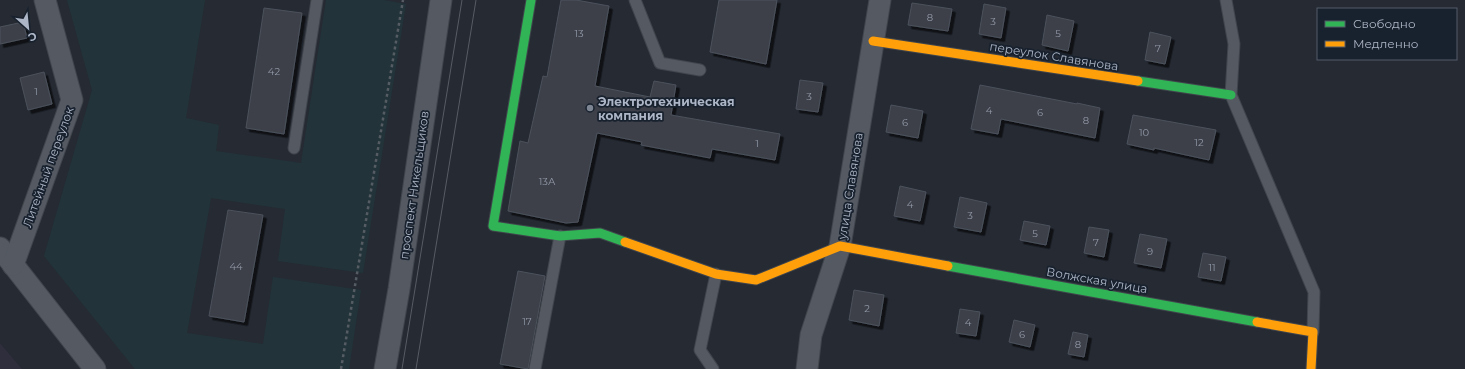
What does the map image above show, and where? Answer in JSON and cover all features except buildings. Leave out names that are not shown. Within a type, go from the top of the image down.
[{"type":"street","name":"Литейный переулок","points":[[13,264],[72,100],[44,0]]},
{"type":"street","name":"проспект Никельщиков","points":[[385,369],[399,289],[441,0]]},
{"type":"street","points":[[531,0],[493,226],[560,236],[600,233],[716,274],[756,280],[840,246]]},
{"type":"street","name":"улица Славянова","points":[[807,369],[811,335],[840,246],[880,0]]},
{"type":"street","name":"переулок Славянова","points":[[873,41],[1231,95]]},
{"type":"street","name":"Волжская улица","points":[[840,246],[1313,332]]},
{"type":"street","points":[[0,248],[95,369]]},
{"type":"street","points":[[1311,369],[1313,332]]},
{"type":"lane","points":[[294,148],[317,0]]},
{"type":"lane","points":[[635,0],[660,63],[700,70]]},
{"type":"lane","points":[[1226,0],[1234,44],[1231,95],[1314,292],[1313,332]]},
{"type":"lane","points":[[535,369],[560,236]]},
{"type":"lane","points":[[713,369],[700,350],[716,274]]},
{"type":"path","points":[[341,369],[403,0]]},
{"type":"shaded area","points":[[67,0],[205,0],[186,118],[219,125],[216,151],[301,163],[326,0],[384,0],[406,4],[363,273],[278,261],[285,209],[211,198],[187,333],[263,344],[273,277],[361,290],[349,369],[135,369],[44,256],[92,90]]},
{"type":"shaded area","points":[[0,343],[22,369],[0,369]]},
{"type":"tram line","points":[[402,369],[462,0]]},
{"type":"tram line","points":[[416,369],[476,0]]},
{"type":"traffic: fast","points":[[531,0],[493,226],[560,236],[600,233],[625,242]]},
{"type":"traffic: fast","points":[[1138,81],[1231,95]]},
{"type":"traffic: fast","points":[[948,266],[1257,322]]},
{"type":"traffic: slow","points":[[873,41],[1138,81]]},
{"type":"traffic: slow","points":[[625,242],[716,274],[756,280],[840,246],[948,266]]},
{"type":"traffic: slow","points":[[1257,322],[1313,332],[1311,369]]},
{"type":"place","name":"Электротехническая компания","points":[[590,108]]}]
